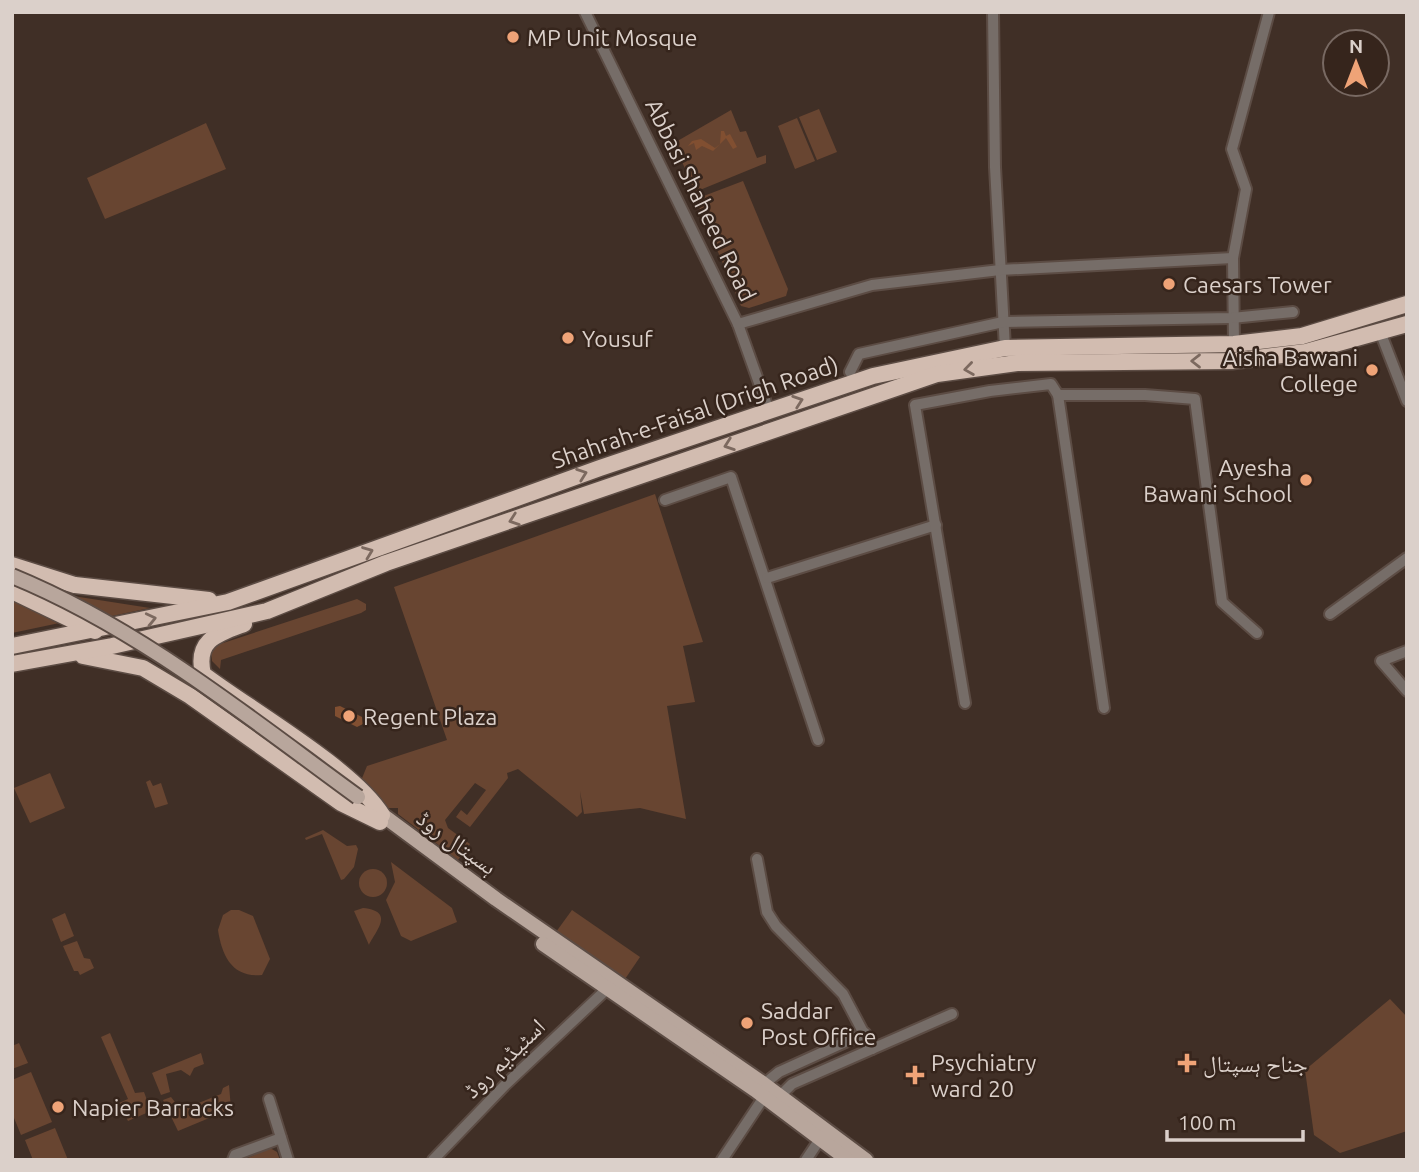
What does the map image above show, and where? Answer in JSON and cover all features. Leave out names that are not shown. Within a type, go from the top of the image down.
[{"type":"highway","name":"Shahrah-e-Faisal (Drigh Road)","points":[[12,646],[228,602],[600,467],[873,376],[1005,348],[1234,344],[1302,336],[1407,304]]},
{"type":"highway","name":"Shahrah-e-Faisal (Drigh Road)","points":[[12,664],[267,611],[386,563],[937,374],[1017,363],[1232,361],[1306,352],[1381,334],[1407,324]]},
{"type":"highway","points":[[12,565],[67,583],[164,597],[228,602]]},
{"type":"highway","points":[[67,583],[68,616]]},
{"type":"highway","points":[[12,591],[94,631]]},
{"type":"highway","points":[[267,611],[208,641],[201,651],[203,674],[334,768],[374,802],[381,818]]},
{"type":"highway","points":[[66,654],[112,660],[143,668],[190,696],[341,803],[381,818]]},
{"type":"main road","name":"ہسپتال روڈ","points":[[12,576],[64,598],[166,659],[381,818],[764,1091],[848,1160]]},
{"type":"main road","name":"ہسپتال روڈ","points":[[12,582],[54,600],[139,649],[357,800]]},
{"type":"main road","name":"ہسپتال روڈ","points":[[381,818],[490,907],[607,989],[764,1091],[780,1096],[866,1160]]},
{"type":"street","name":"Abbasi Shaheed Road","points":[[585,12],[738,324],[769,411]]},
{"type":"street","points":[[993,12],[1000,270],[1005,348]]},
{"type":"street","points":[[1234,344],[1233,258],[1246,189],[1232,149],[1269,12]]},
{"type":"street","points":[[738,324],[872,285],[1000,270],[1233,258]]},
{"type":"street","points":[[850,372],[859,355],[1003,322],[1232,318],[1293,312]]},
{"type":"street","points":[[1381,334],[1407,401]]},
{"type":"street","points":[[965,703],[915,405],[990,391],[1051,384],[1058,395],[1104,708]]},
{"type":"street","points":[[1058,395],[1145,395],[1195,399],[1222,602],[1257,634]]},
{"type":"street","points":[[665,500],[731,477],[767,578],[818,740]]},
{"type":"street","points":[[767,578],[936,525]]},
{"type":"street","points":[[1330,614],[1407,558]]},
{"type":"street","points":[[1407,651],[1381,661],[1407,691]]},
{"type":"street","points":[[757,859],[767,912],[776,926],[836,985],[872,1049]]},
{"type":"street","name":"اسٹیڈیم روڈ","points":[[433,1160],[505,1085],[607,989]]},
{"type":"street","points":[[780,1096],[792,1084],[952,1014]]},
{"type":"street","points":[[722,1160],[764,1091],[779,1072],[865,1033]]},
{"type":"street","points":[[269,1099],[288,1160]]},
{"type":"street","points":[[233,1160],[235,1155],[281,1138]]},
{"type":"street","points":[[806,1160],[820,1139]]},
{"type":"shaded area","points":[[819,109],[837,152],[817,160],[799,117]]},
{"type":"shaded area","points":[[731,110],[740,132],[746,131],[757,158],[766,155],[766,163],[695,192],[674,143]]},
{"type":"shaded area","points":[[797,118],[815,161],[795,169],[778,126]]},
{"type":"shaded area","points":[[206,123],[226,169],[105,219],[87,178]]},
{"type":"shaded area","points":[[721,131],[724,131],[726,136],[730,134],[737,147],[733,149],[726,138],[720,144]]},
{"type":"shaded area","points":[[701,139],[715,148],[720,144],[713,151],[702,146],[696,150],[694,143],[688,146],[692,141]]},
{"type":"shaded area","points":[[743,181],[788,289],[786,296],[749,308],[741,306],[698,205],[701,197]]},
{"type":"shaded area","points":[[655,494],[703,642],[683,646],[695,702],[667,706],[686,819],[640,808],[584,814],[580,791],[582,812],[577,817],[518,769],[507,773],[508,778],[470,827],[456,817],[461,810],[467,815],[486,790],[475,783],[445,820],[448,828],[470,844],[458,860],[398,814],[398,808],[387,808],[358,788],[367,766],[447,740],[394,587]]},
{"type":"shaded area","points":[[73,596],[150,608],[107,617]]},
{"type":"shaded area","points":[[12,598],[69,621],[12,633]]},
{"type":"shaded area","points":[[357,599],[366,604],[366,610],[361,613],[221,660],[220,669],[212,661],[211,650],[217,645]]},
{"type":"shaded area","name":"Regent Plaza","points":[[340,706],[362,717],[363,724],[357,727],[335,716],[335,707]]},
{"type":"shaded area","points":[[50,773],[65,808],[30,823],[14,788]]},
{"type":"shaded area","points":[[150,780],[153,786],[161,783],[168,804],[155,808],[146,782]]},
{"type":"shaded area","points":[[323,830],[347,846],[356,845],[358,849],[354,867],[344,879],[341,880],[322,834],[306,840],[305,838]]},
{"type":"shaded area","points":[[391,862],[452,908],[457,922],[411,941],[401,936],[386,900],[395,882]]},
{"type":"shaded area","points":[[373,869],[383,873],[387,883],[383,893],[373,897],[363,893],[359,883],[363,873]]},
{"type":"shaded area","points":[[363,908],[379,913],[381,918],[369,945],[354,911]]},
{"type":"shaded area","points":[[231,910],[239,910],[253,916],[270,959],[262,975],[243,973],[236,969],[222,949],[218,930],[223,915]]},
{"type":"shaded area","points":[[572,910],[640,957],[625,979],[556,932]]},
{"type":"shaded area","points":[[65,913],[74,936],[61,942],[52,919]]},
{"type":"shaded area","points":[[77,941],[84,958],[90,959],[94,968],[80,975],[78,971],[74,971],[63,946]]},
{"type":"shaded area","points":[[1390,999],[1407,1017],[1407,1131],[1340,1153],[1314,1135],[1305,1070]]},
{"type":"shaded area","points":[[110,1033],[135,1093],[144,1092],[151,1111],[128,1121],[119,1103],[128,1099],[101,1037]]},
{"type":"shaded area","points":[[19,1043],[28,1063],[12,1069],[12,1046]]},
{"type":"shaded area","points":[[201,1053],[204,1064],[194,1068],[190,1076],[181,1070],[166,1074],[170,1092],[161,1095],[152,1073]]},
{"type":"shaded area","points":[[31,1072],[52,1122],[21,1135],[12,1113],[12,1080]]},
{"type":"shaded area","points":[[229,1085],[231,1109],[178,1131],[163,1100],[171,1097],[181,1110],[221,1094],[223,1088]]},
{"type":"shaded area","points":[[55,1128],[68,1160],[33,1160],[25,1140]]},
{"type":"shaded area","points":[[270,1148],[277,1152],[280,1160],[243,1160]]},
{"type":"place","name":"MP Unit Mosque","points":[[513,37]]},
{"type":"place","name":"Caesars Tower","points":[[1169,284]]},
{"type":"place","name":"Yousuf","points":[[568,338]]},
{"type":"place","name":"Aisha Bawani College","points":[[1372,370]]},
{"type":"place","name":"Ayesha Bawani School","points":[[1306,480]]},
{"type":"place","name":"Regent Plaza","points":[[349,716]]},
{"type":"place","name":"Saddar Post Office","points":[[747,1023]]},
{"type":"place","name":"جناح ہسپتال","points":[[1187,1063]]},
{"type":"place","name":"Psychiatry ward 20","points":[[915,1075]]},
{"type":"place","name":"Napier Barracks","points":[[58,1107]]}]
